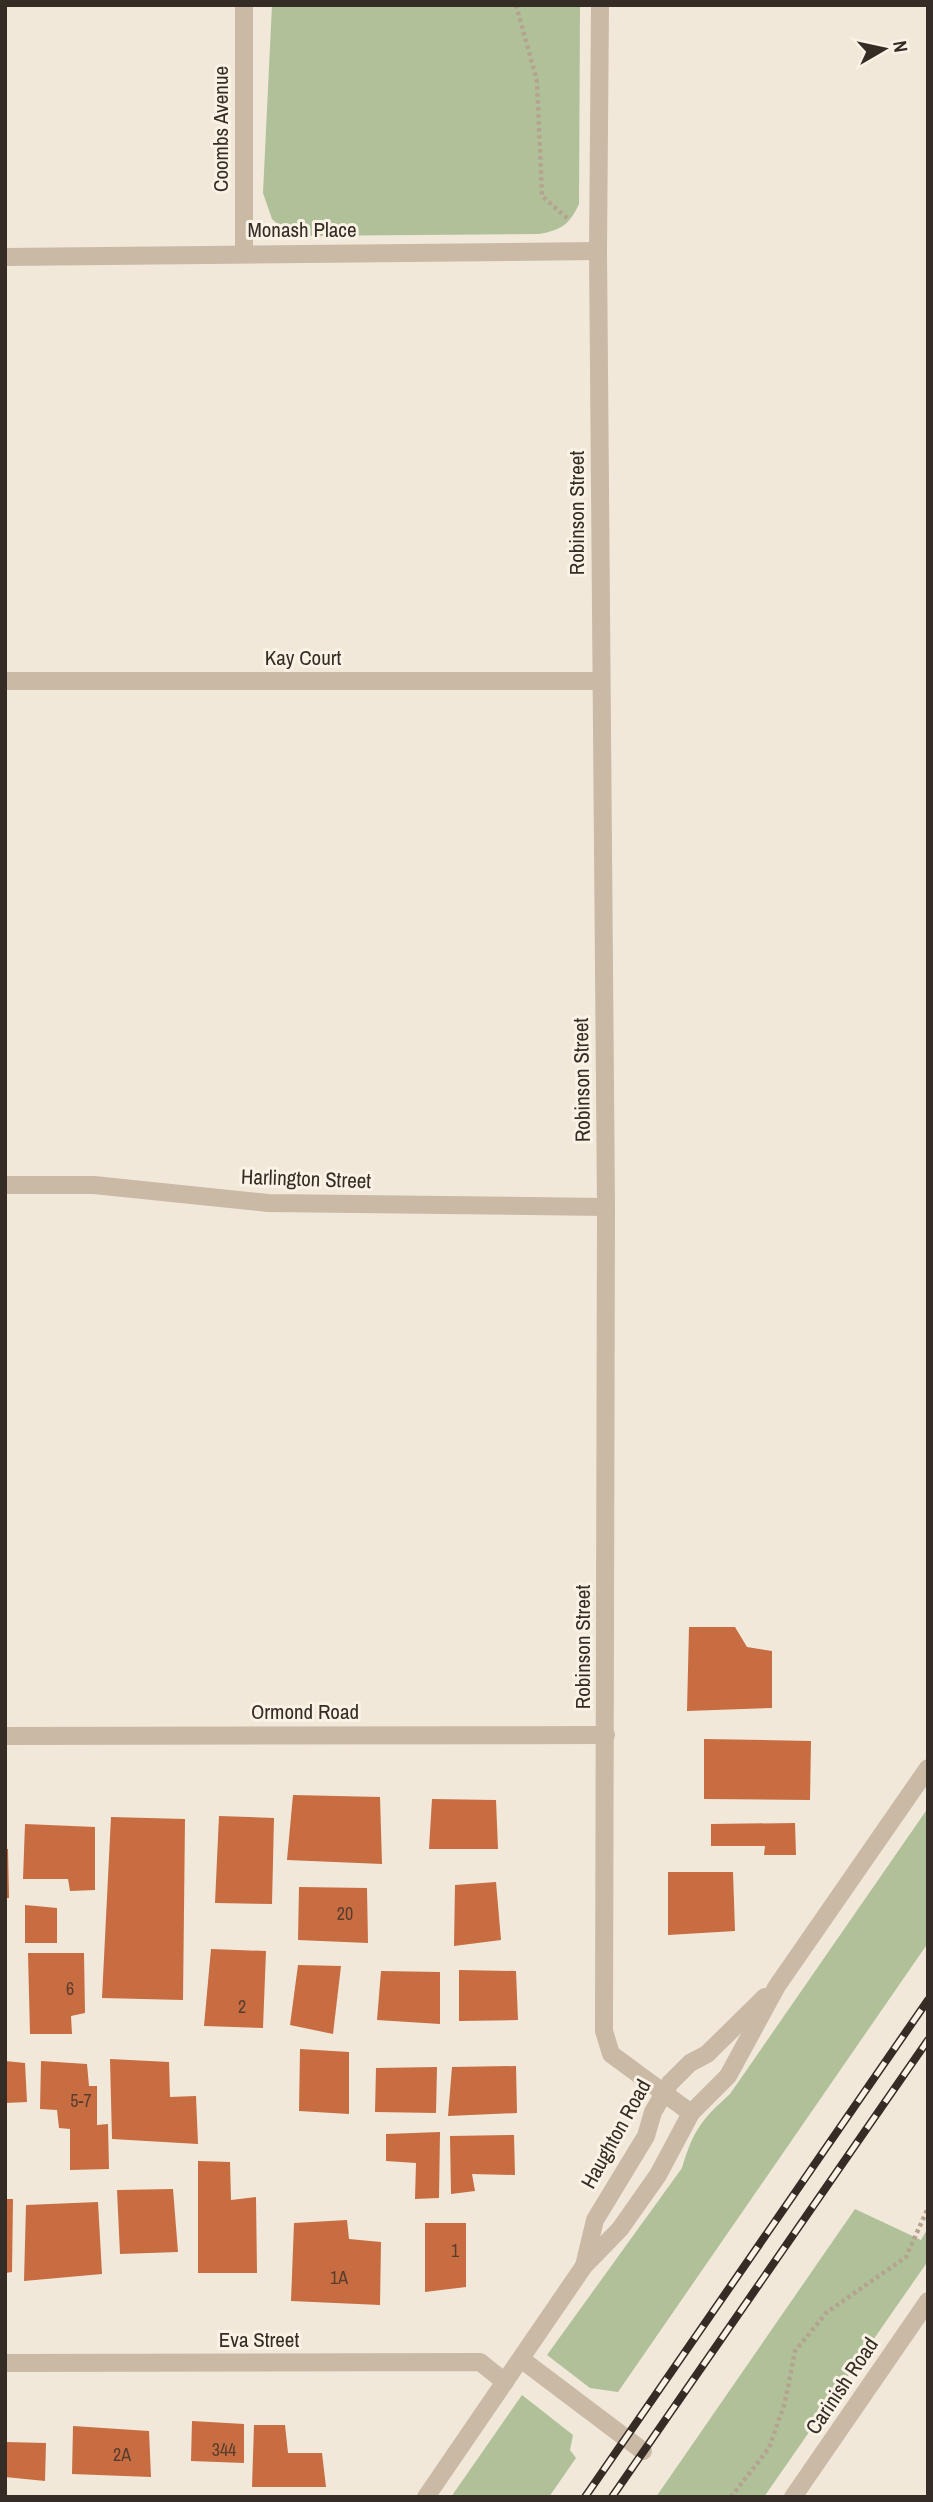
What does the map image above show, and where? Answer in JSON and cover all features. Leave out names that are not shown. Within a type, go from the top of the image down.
[{"type":"street","name":"Coombs Avenue","points":[[244,5],[244,253]]},
{"type":"street","name":"Robinson Street","points":[[600,5],[598,251],[606,1207],[606,2044],[611,2054],[691,2113]]},
{"type":"street","name":"Monash Place","points":[[5,257],[598,251]]},
{"type":"street","name":"Kay Court","points":[[5,681],[601,681]]},
{"type":"street","name":"Harlington Street","points":[[5,1185],[94,1185],[268,1203],[606,1207]]},
{"type":"street","name":"Ormond Road","points":[[5,1736],[606,1735]]},
{"type":"street","name":"Haughton Road","points":[[426,2497],[584,2266],[620,2229],[658,2175],[691,2113],[728,2076],[777,1986],[928,1768]]},
{"type":"street","name":"Haughton Road","points":[[584,2266],[596,2220],[646,2137],[664,2093],[680,2071],[707,2054],[777,1986]]},
{"type":"street","name":"Carinish Road","points":[[793,2497],[928,2301]]},
{"type":"street","points":[[521,2359],[643,2451]]},
{"type":"street","name":"Eva Street","points":[[5,2363],[480,2362],[505,2382]]},
{"type":"path","points":[[516,5],[537,81],[542,196],[598,251]]},
{"type":"path","points":[[731,2497],[769,2448],[785,2402],[795,2351],[827,2312],[906,2257],[928,2208]]},
{"type":"green space","points":[[272,5],[580,5],[579,204],[572,217],[559,228],[539,234],[291,236],[272,219],[263,193]]},
{"type":"green space","points":[[928,1808],[928,1943],[618,2392],[590,2388],[547,2355],[682,2168],[699,2127],[730,2094]]},
{"type":"green space","points":[[855,2209],[921,2240],[928,2228],[928,2261],[764,2497],[656,2497]]},
{"type":"green space","points":[[522,2395],[573,2435],[570,2450],[576,2458],[549,2497],[451,2497]]},
{"type":"building","points":[[689,1627],[735,1627],[747,1647],[772,1651],[772,1708],[687,1711]]},
{"type":"building","points":[[704,1739],[811,1741],[810,1800],[704,1799]]},
{"type":"building","points":[[293,1795],[380,1797],[382,1864],[287,1860]]},
{"type":"building","points":[[432,1799],[496,1800],[498,1849],[429,1849]]},
{"type":"building","points":[[219,1816],[274,1818],[272,1904],[215,1903]]},
{"type":"building","points":[[111,1817],[185,1819],[183,2000],[102,1998]]},
{"type":"building","points":[[795,1823],[796,1855],[764,1855],[765,1846],[711,1846],[711,1824]]},
{"type":"building","points":[[25,1824],[95,1827],[95,1890],[70,1891],[68,1879],[23,1879]]},
{"type":"building","points":[[5,1849],[8,1849],[9,1898],[5,1898]]},
{"type":"building","points":[[668,1872],[733,1872],[735,1931],[668,1935]]},
{"type":"building","points":[[496,1882],[501,1940],[454,1946],[455,1885]]},
{"type":"building","points":[[299,1887],[367,1888],[368,1943],[298,1940]]},
{"type":"building","points":[[25,1905],[57,1908],[57,1943],[25,1943]]},
{"type":"building","points":[[211,1949],[266,1951],[263,2028],[204,2026]]},
{"type":"building","points":[[28,1953],[84,1953],[85,2013],[71,2016],[72,2034],[30,2034]]},
{"type":"building","points":[[298,1965],[341,1966],[333,2034],[290,2025]]},
{"type":"building","points":[[459,1970],[516,1971],[518,2020],[459,2021]]},
{"type":"building","points":[[381,1971],[440,1972],[440,2024],[377,2020]]},
{"type":"building","points":[[300,2049],[349,2052],[349,2114],[299,2111]]},
{"type":"building","points":[[110,2059],[169,2062],[170,2097],[196,2096],[198,2144],[112,2139]]},
{"type":"building","points":[[5,2061],[25,2063],[27,2102],[5,2103]]},
{"type":"building","points":[[41,2061],[87,2064],[89,2086],[97,2086],[97,2125],[108,2124],[109,2169],[70,2170],[70,2129],[59,2128],[57,2110],[40,2109]]},
{"type":"building","points":[[516,2066],[517,2113],[448,2116],[452,2067]]},
{"type":"building","points":[[437,2067],[436,2113],[375,2112],[376,2068]]},
{"type":"building","points":[[440,2132],[439,2198],[415,2199],[416,2163],[386,2161],[386,2134]]},
{"type":"building","points":[[514,2135],[515,2175],[472,2174],[475,2191],[451,2194],[450,2136]]},
{"type":"building","points":[[198,2161],[230,2162],[231,2200],[256,2197],[257,2273],[198,2273]]},
{"type":"building","points":[[173,2189],[178,2252],[120,2254],[117,2190]]},
{"type":"building","points":[[5,2199],[13,2199],[12,2272],[5,2273]]},
{"type":"building","points":[[98,2202],[102,2274],[24,2281],[26,2205]]},
{"type":"building","points":[[347,2220],[349,2239],[381,2242],[380,2305],[291,2301],[294,2223]]},
{"type":"building","points":[[425,2223],[466,2223],[466,2287],[425,2292]]},
{"type":"building","points":[[192,2421],[244,2424],[244,2463],[191,2461]]},
{"type":"building","points":[[254,2425],[285,2425],[288,2453],[322,2453],[326,2487],[252,2487]]},
{"type":"building","points":[[73,2426],[149,2431],[151,2477],[72,2474]]},
{"type":"building","points":[[5,2442],[46,2443],[45,2481],[5,2477]]},
{"type":"railway","points":[[585,2497],[928,2000]]},
{"type":"railway","points":[[612,2497],[928,2040]]}]
